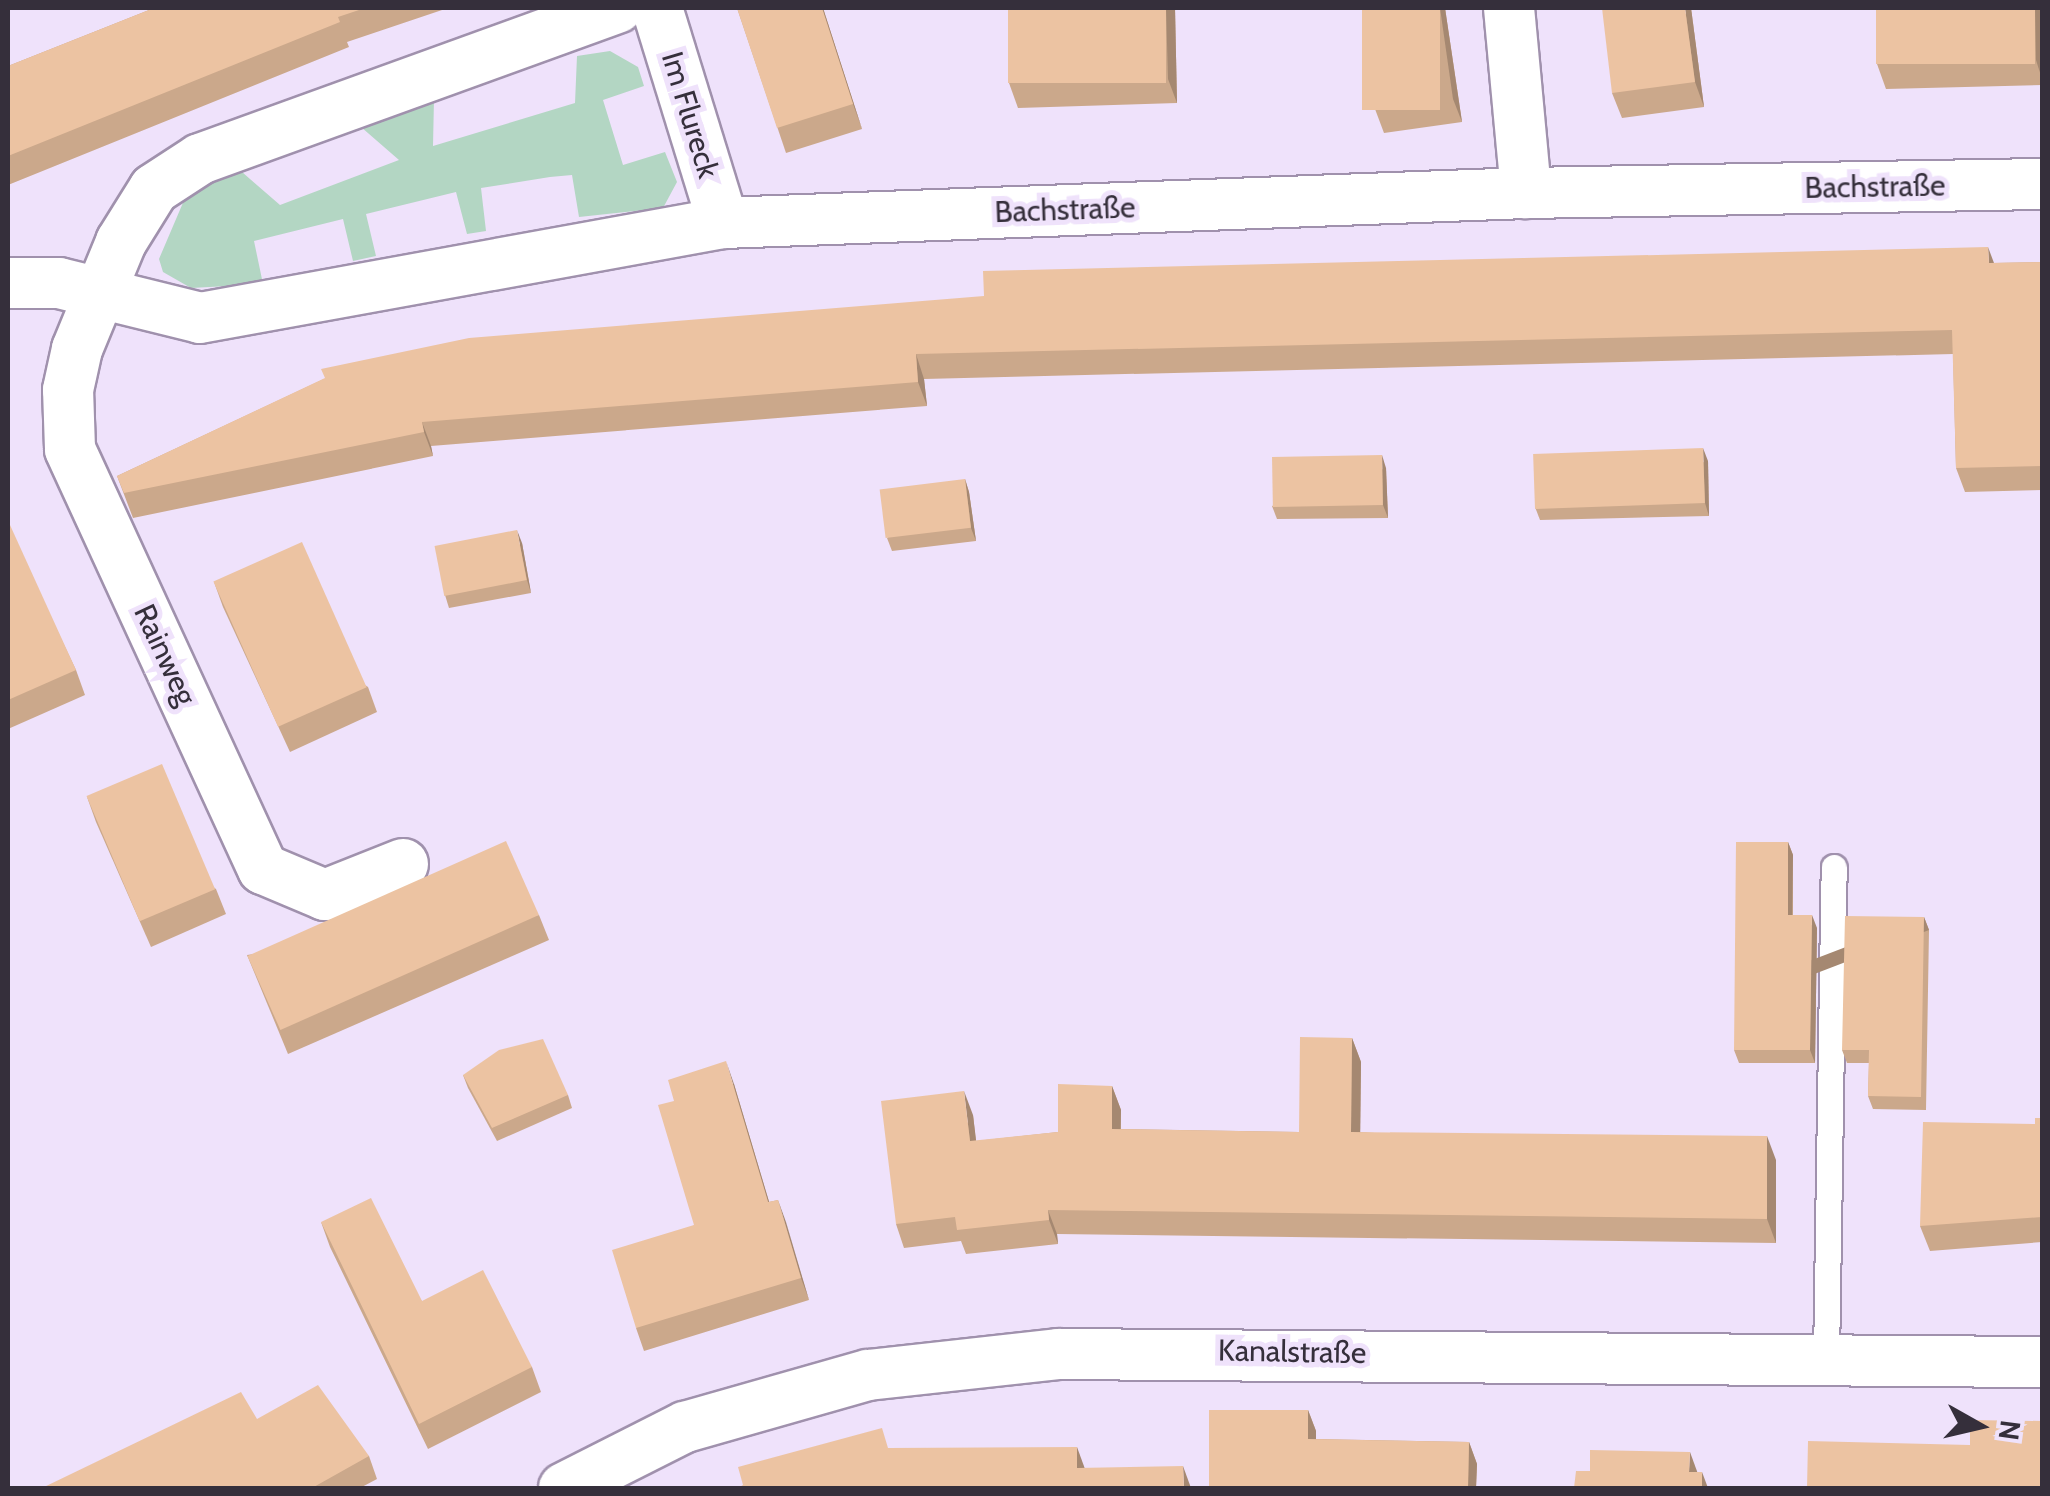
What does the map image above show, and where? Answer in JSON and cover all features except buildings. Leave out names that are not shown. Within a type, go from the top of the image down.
[{"type":"street","points":[[100,295],[154,189],[200,159],[618,8]]},
{"type":"street","name":"Im Flureck","points":[[658,8],[723,223]]},
{"type":"street","points":[[1509,8],[1526,193]]},
{"type":"street","name":"Bachstraße","points":[[8,283],[59,283],[200,318],[255,313],[527,254],[723,223],[1526,193],[2042,184]]},
{"type":"street","name":"Rainweg","points":[[100,295],[68,390],[70,449],[263,868],[326,895],[403,864]]},
{"type":"street","name":"Kanalstraße","points":[[564,1488],[685,1427],[868,1375],[1058,1354],[2042,1362]]},
{"type":"lane","points":[[1826,1359],[1834,867]]},
{"type":"green space","points":[[610,51],[638,67],[644,86],[603,100],[623,165],[665,152],[677,182],[663,208],[579,217],[572,175],[550,177],[481,188],[486,231],[467,234],[456,192],[366,214],[376,256],[353,261],[343,219],[254,241],[263,284],[191,288],[163,272],[159,259],[188,191],[242,172],[280,205],[399,160],[361,127],[434,99],[433,146],[575,103],[577,56]]}]
